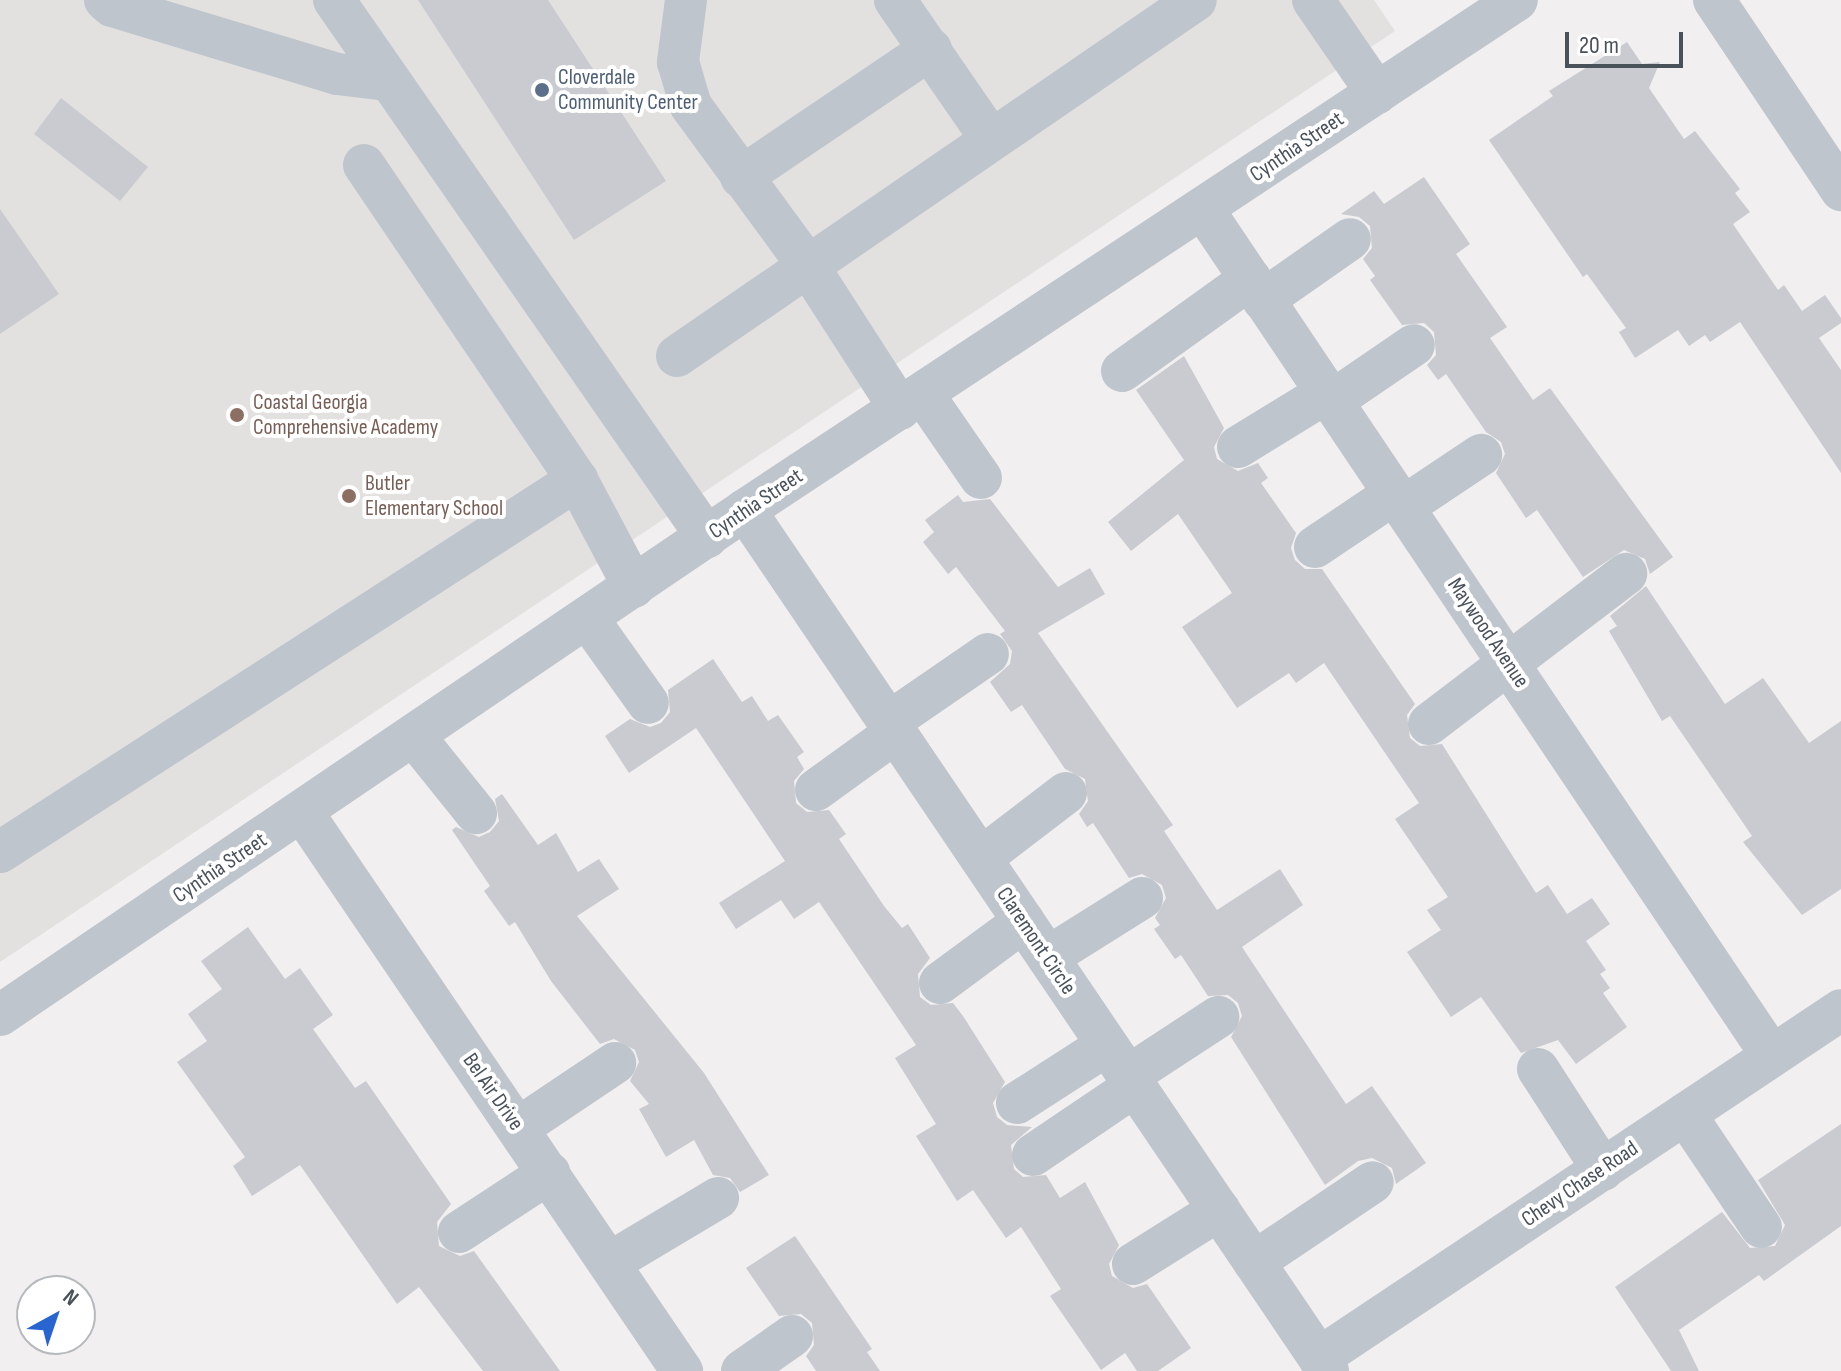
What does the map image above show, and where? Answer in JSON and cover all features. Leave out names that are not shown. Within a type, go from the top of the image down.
[{"type":"street","points":[[105,0],[112,6],[337,74],[387,80]]},
{"type":"street","points":[[334,0],[707,537]]},
{"type":"street","points":[[686,0],[678,62],[691,106],[741,177],[912,402],[981,478]]},
{"type":"street","points":[[895,0],[991,139]]},
{"type":"street","points":[[1313,0],[1377,93]]},
{"type":"street","name":"Cynthia Street","points":[[0,1015],[303,813],[745,510],[1517,0]]},
{"type":"street","points":[[1714,0],[1841,190]]},
{"type":"street","points":[[677,356],[1188,2]]},
{"type":"street","points":[[741,177],[931,49]]},
{"type":"street","points":[[364,165],[577,480],[634,587]]},
{"type":"street","name":"Maywood Avenue","points":[[1203,209],[1772,1056]]},
{"type":"street","points":[[1122,371],[1350,239]]},
{"type":"street","points":[[1182,353],[1258,292]]},
{"type":"street","points":[[1238,447],[1414,345]]},
{"type":"street","points":[[1315,547],[1481,455]]},
{"type":"street","points":[[0,852],[577,480]]},
{"type":"street","name":"Claremont Circle","points":[[745,510],[1324,1365]]},
{"type":"street","points":[[1429,724],[1626,574]]},
{"type":"street","points":[[588,619],[648,703]]},
{"type":"street","points":[[816,790],[988,654]]},
{"type":"street","points":[[414,736],[476,813]]},
{"type":"street","points":[[981,858],[1066,793]]},
{"type":"street","name":"Bel Air Drive","points":[[303,813],[682,1371]]},
{"type":"street","points":[[1048,957],[1142,898]]},
{"type":"street","points":[[940,983],[1024,921]]},
{"type":"street","name":"Chevy Chase Road","points":[[1324,1365],[1603,1170],[1841,1010]]},
{"type":"street","points":[[1017,1103],[1123,1069],[1218,1017]]},
{"type":"street","points":[[518,1128],[615,1063]]},
{"type":"street","points":[[1033,1155],[1123,1069]]},
{"type":"street","points":[[1538,1069],[1603,1170]]},
{"type":"street","points":[[1685,1114],[1761,1227]]},
{"type":"street","points":[[459,1232],[549,1173]]},
{"type":"street","points":[[1254,1262],[1373,1182]]},
{"type":"street","points":[[609,1263],[718,1198]]},
{"type":"street","points":[[1133,1264],[1219,1210]]},
{"type":"street","points":[[742,1371],[792,1336]]},
{"type":"shaded area","name":"Butler Elementary School","points":[[0,0],[1374,0],[1395,31],[0,962]]},
{"type":"building","name":"Cloverdale Community Center","points":[[418,0],[548,0],[666,181],[574,240]]},
{"type":"building","points":[[1627,42],[1642,64],[1660,62],[1649,88],[1684,139],[1695,131],[1740,189],[1735,193],[1750,212],[1733,224],[1778,290],[1784,285],[1802,311],[1825,295],[1841,318],[1841,323],[1819,338],[1841,370],[1841,473],[1740,322],[1710,342],[1705,335],[1689,346],[1678,330],[1635,358],[1619,332],[1626,328],[1587,274],[1583,277],[1489,140],[1553,96],[1549,91]]},
{"type":"building","points":[[61,98],[148,167],[120,201],[34,134]]},
{"type":"building","points":[[1424,177],[1470,244],[1456,254],[1507,327],[1490,338],[1533,400],[1550,388],[1673,557],[1650,574],[1645,559],[1624,550],[1583,577],[1537,510],[1526,518],[1496,473],[1505,454],[1501,442],[1486,432],[1446,374],[1438,380],[1427,365],[1436,355],[1434,332],[1424,323],[1402,325],[1370,280],[1375,276],[1363,259],[1372,248],[1370,226],[1359,217],[1341,214],[1374,191],[1384,204]]},
{"type":"building","points":[[0,209],[59,294],[0,334]]},
{"type":"building","points":[[1184,356],[1224,428],[1214,447],[1217,459],[1238,471],[1258,463],[1268,478],[1261,483],[1296,533],[1291,548],[1295,560],[1305,569],[1322,569],[1415,704],[1407,715],[1410,738],[1420,746],[1442,744],[1536,893],[1548,885],[1567,914],[1592,898],[1610,924],[1586,941],[1606,970],[1600,974],[1610,988],[1603,993],[1627,1027],[1576,1064],[1558,1040],[1521,1053],[1481,997],[1451,1017],[1407,952],[1441,930],[1427,910],[1448,897],[1395,819],[1419,803],[1324,663],[1296,683],[1289,673],[1237,708],[1182,627],[1232,593],[1178,514],[1131,551],[1108,522],[1184,460],[1136,390]]},
{"type":"building","points":[[958,495],[963,502],[990,499],[1058,587],[1090,568],[1105,594],[1038,633],[1173,825],[1164,831],[1217,910],[1280,869],[1303,905],[1242,947],[1346,1104],[1372,1086],[1426,1163],[1396,1184],[1392,1168],[1372,1158],[1358,1161],[1325,1185],[1231,1037],[1242,1016],[1238,1003],[1228,995],[1208,996],[1181,955],[1175,959],[1154,929],[1160,925],[1155,918],[1166,898],[1162,885],[1142,874],[1129,878],[1093,823],[1087,827],[1079,814],[1088,801],[1085,779],[1065,769],[1022,705],[1011,712],[990,682],[1010,664],[1012,651],[1000,634],[1005,631],[956,567],[948,574],[923,542],[934,532],[925,520]]},
{"type":"building","points":[[1646,586],[1725,704],[1763,678],[1809,743],[1841,721],[1841,889],[1802,915],[1743,842],[1752,836],[1670,716],[1662,721],[1609,631],[1617,626],[1610,616]]},
{"type":"building","points":[[713,659],[742,702],[752,696],[768,721],[778,715],[804,752],[797,757],[804,769],[794,781],[796,803],[807,812],[829,810],[846,834],[839,839],[884,906],[902,928],[908,924],[930,958],[918,974],[920,997],[931,1005],[953,1003],[963,1016],[1005,1082],[993,1103],[997,1117],[1007,1125],[1032,1127],[1011,1145],[1014,1169],[1023,1177],[1046,1175],[1060,1198],[1085,1182],[1119,1245],[1109,1264],[1112,1276],[1133,1288],[1147,1284],[1191,1348],[1158,1371],[1137,1371],[1125,1353],[1101,1370],[1050,1296],[1061,1289],[1021,1227],[1006,1238],[973,1190],[957,1201],[916,1136],[936,1124],[895,1058],[916,1045],[819,902],[794,919],[781,900],[736,929],[719,903],[785,861],[696,728],[629,773],[605,736],[630,719],[650,727],[661,723],[670,712],[668,690]]},
{"type":"building","points":[[502,794],[538,845],[556,833],[578,872],[599,859],[619,889],[577,916],[704,1073],[769,1175],[740,1192],[730,1178],[713,1175],[694,1140],[666,1157],[639,1109],[649,1104],[630,1081],[639,1062],[635,1050],[614,1039],[600,1044],[551,981],[515,922],[509,926],[484,891],[490,886],[452,830],[456,827],[479,837],[490,832],[499,821],[495,799]]},
{"type":"building","points":[[248,927],[285,979],[300,968],[333,1015],[313,1029],[355,1088],[366,1081],[451,1204],[437,1222],[439,1246],[460,1256],[474,1251],[560,1371],[483,1371],[419,1287],[397,1304],[300,1165],[252,1196],[233,1166],[245,1157],[177,1062],[207,1041],[188,1014],[222,989],[201,961]]},
{"type":"building","points":[[1841,1124],[1841,1226],[1764,1281],[1759,1275],[1679,1330],[1699,1371],[1671,1371],[1615,1287],[1722,1212],[1750,1248],[1775,1246],[1785,1225],[1758,1180]]},
{"type":"building","points":[[795,1236],[872,1349],[867,1352],[880,1371],[816,1371],[806,1356],[814,1345],[812,1323],[801,1314],[779,1316],[746,1268]]},
{"type":"place","name":"Cloverdale Community Center","points":[[542,90]]},
{"type":"place","name":"Coastal Georgia Comprehensive Academy","points":[[237,415]]},
{"type":"place","name":"Butler Elementary School","points":[[349,496]]}]
